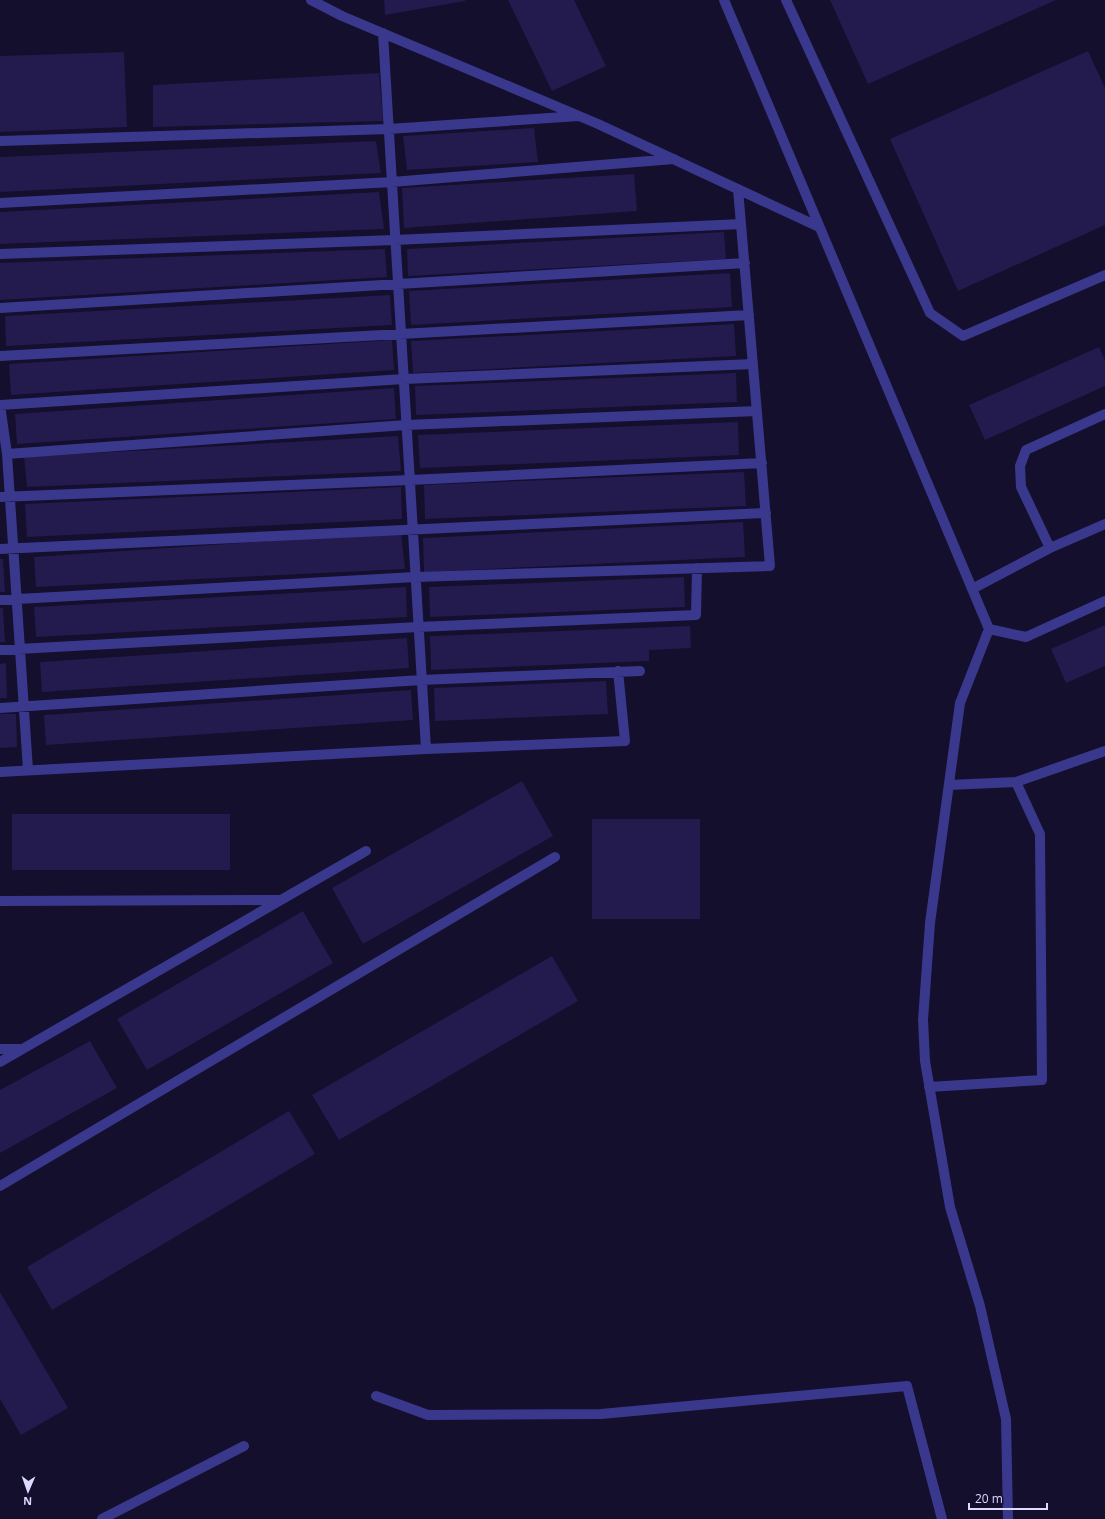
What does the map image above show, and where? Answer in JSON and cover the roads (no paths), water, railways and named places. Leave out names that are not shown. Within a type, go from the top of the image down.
[{"type":"street","points":[[312,0],[342,16],[579,116],[819,227]]},
{"type":"street","points":[[724,0],[989,629],[960,703],[930,922],[923,1020],[925,1061],[950,1207],[980,1306],[1006,1419],[1008,1519]]},
{"type":"street","points":[[786,0],[930,313],[963,336],[1105,275]]},
{"type":"street","points":[[383,33],[426,749]]},
{"type":"street","points":[[0,141],[389,129],[579,116]]},
{"type":"street","points":[[0,203],[392,182],[674,159]]},
{"type":"street","points":[[0,600],[416,577],[770,566],[738,189]]},
{"type":"street","points":[[0,254],[395,240],[741,224]]},
{"type":"street","points":[[0,308],[745,263]]},
{"type":"street","points":[[0,356],[749,315]]},
{"type":"street","points":[[28,770],[14,548],[5,497],[7,454],[2,437],[0,405],[404,378],[753,364]]},
{"type":"street","points":[[7,454],[406,425],[757,411]]},
{"type":"street","points":[[1050,548],[1021,487],[1020,466],[1026,450],[1105,414]]},
{"type":"street","points":[[5,497],[762,463]]},
{"type":"street","points":[[0,549],[412,528],[766,513]]},
{"type":"street","points":[[972,589],[1050,548],[1105,524]]},
{"type":"street","points":[[0,650],[418,627],[696,615],[696,568]]},
{"type":"street","points":[[989,629],[1026,637],[1105,601]]},
{"type":"street","points":[[0,708],[421,680],[640,670]]},
{"type":"street","points":[[0,772],[426,749],[625,741],[618,671]]},
{"type":"street","points":[[949,785],[1016,782],[1105,751]]},
{"type":"street","points":[[929,1087],[1042,1080],[1040,834],[1016,782]]},
{"type":"street","points":[[0,1062],[366,851]]},
{"type":"street","points":[[0,1186],[555,857]]},
{"type":"street","points":[[0,901],[280,900]]},
{"type":"street","points":[[0,1049],[21,1050]]},
{"type":"street","points":[[376,1396],[428,1415],[601,1414],[907,1386],[942,1519]]},
{"type":"street","points":[[102,1519],[244,1446]]}]
